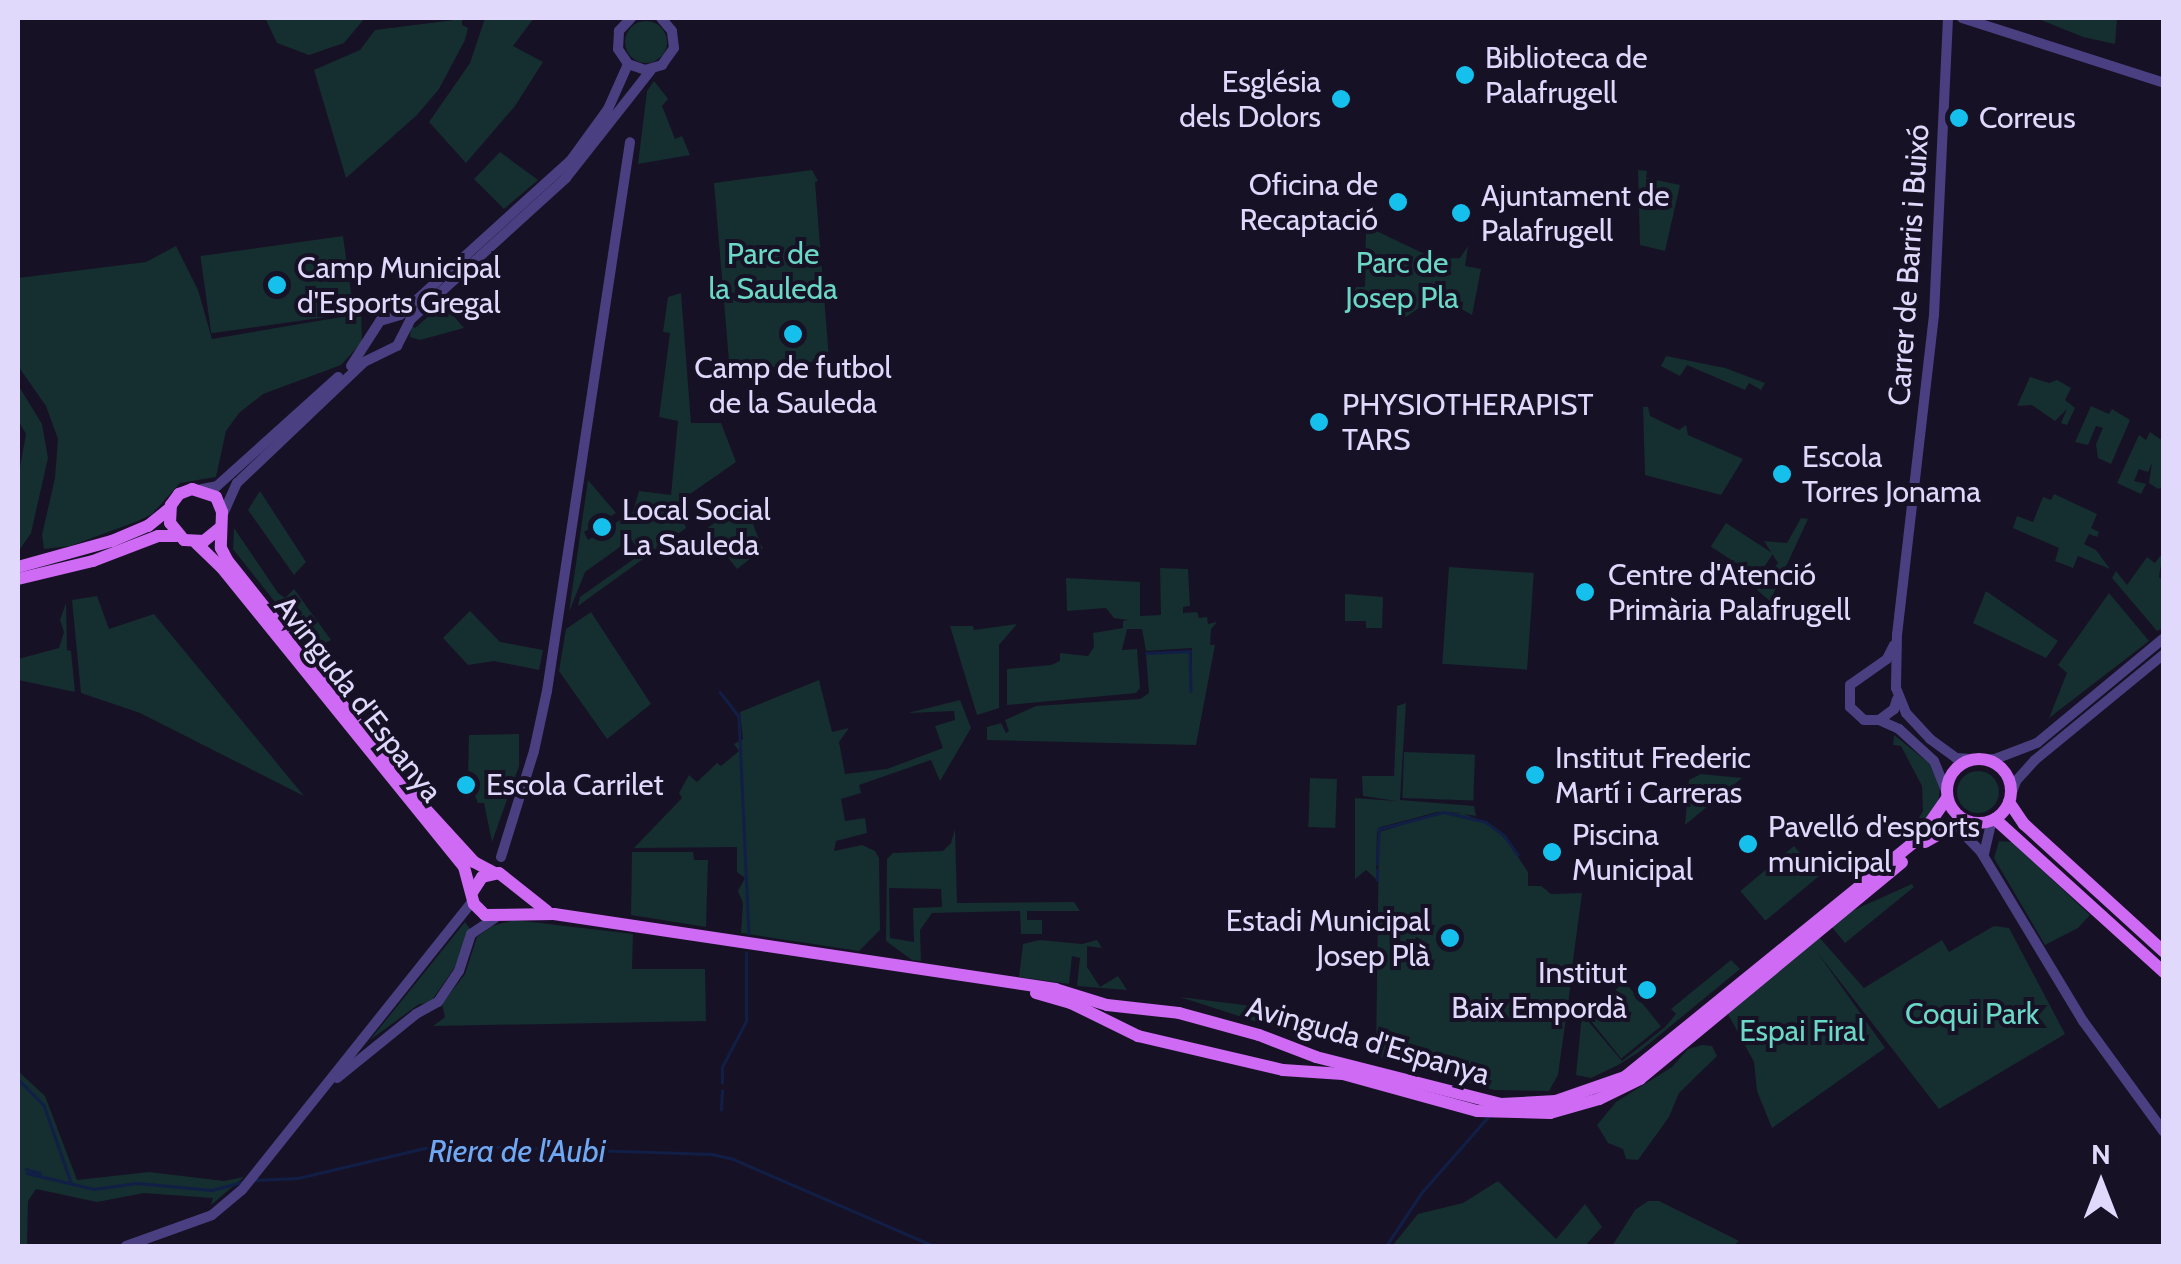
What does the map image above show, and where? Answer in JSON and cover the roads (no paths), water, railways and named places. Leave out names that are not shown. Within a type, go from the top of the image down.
[{"type":"main road","points":[[18,567],[112,541],[148,526],[169,510],[183,492],[202,490],[218,500],[221,522],[208,540],[196,543],[177,536],[158,536],[93,561],[18,580]]},
{"type":"main road","points":[[169,510],[170,524],[177,536]]},
{"type":"main road","name":"Avinguda d'Espanya","points":[[221,522],[227,560],[422,805],[474,862],[495,873]]},
{"type":"main road","name":"Avinguda d'Espanya","points":[[196,543],[222,568],[464,868],[472,900]]},
{"type":"main road","points":[[2164,952],[2024,834],[1993,819],[1963,825],[1947,795],[1952,772],[1977,759],[2005,772],[2010,799],[2024,834],[2164,972]]},
{"type":"main road","name":"Avinguda d'Espanya","points":[[500,916],[554,914],[1055,989],[1107,1005],[1178,1014],[1291,1046],[1316,1057],[1501,1104],[1556,1101],[1604,1087],[1658,1051],[1911,845],[1935,820],[1947,795]]},
{"type":"main road","points":[[1993,819],[2010,799]]},
{"type":"main road","name":"Avinguda d'Espanya","points":[[970,978],[1070,1002],[1138,1036],[1283,1070],[1343,1074],[1502,1114],[1550,1113],[1599,1099],[1640,1079],[1927,840],[1963,825]]},
{"type":"main road","points":[[495,873],[507,876],[516,887],[515,904],[500,916],[482,914],[472,900],[482,877],[495,873]]},
{"type":"main road","name":"Avinguda d'Espanya","points":[[516,887],[554,914]]},
{"type":"main road","points":[[1124,1028],[1124,1014],[1133,1008]]},
{"type":"main road","points":[[1283,1070],[1291,1062],[1291,1046]]},
{"type":"street","points":[[631,18],[617,41],[628,64],[651,70]]},
{"type":"street","points":[[221,522],[236,484],[353,372],[401,343],[406,323],[579,164],[651,70],[666,62],[674,48],[673,34],[662,18]]},
{"type":"street","name":"Carrer de Barris i Buixó","points":[[1897,694],[1897,634],[1934,314],[1948,18]]},
{"type":"street","points":[[1962,18],[2164,83]]},
{"type":"street","points":[[202,490],[217,486],[360,358],[381,320],[400,315],[571,160],[608,108],[628,64]]},
{"type":"street","points":[[502,857],[534,751],[546,691],[630,142]]},
{"type":"street","points":[[390,318],[400,323],[404,333]]},
{"type":"street","points":[[374,330],[378,344],[388,348]]},
{"type":"street","name":"Carrer de Barris i Buixó","points":[[1872,671],[1888,659],[1897,634]]},
{"type":"street","points":[[1947,795],[1934,762],[1899,729],[1880,720],[1858,717],[1848,702],[1856,678],[1872,671],[1887,676],[1914,723],[1945,751],[1995,759],[2037,743],[2164,638]]},
{"type":"street","points":[[2010,799],[2016,781],[2035,760],[2164,654]]},
{"type":"street","points":[[1880,720],[1889,715],[1897,694]]},
{"type":"street","points":[[1987,860],[1984,846],[1993,819]]},
{"type":"street","points":[[1963,825],[2082,1021],[2164,1132]]},
{"type":"street","points":[[126,1246],[212,1214],[242,1190],[472,900]]},
{"type":"street","points":[[328,1084],[438,1002],[459,971],[471,934],[480,924],[500,916]]},
{"type":"waterway","points":[[1146,653],[1190,651],[1191,691]]},
{"type":"waterway","points":[[720,692],[739,716],[749,934]]},
{"type":"waterway","points":[[1377,864],[1379,829],[1444,812],[1486,822],[1504,835],[1518,855]]},
{"type":"waterway","points":[[1377,870],[1377,880]]},
{"type":"waterway","points":[[722,1083],[722,1067],[746,1021],[746,953]]},
{"type":"waterway","points":[[18,1079],[44,1105],[71,1182]]},
{"type":"waterway","points":[[721,1110],[722,1091]]},
{"type":"waterway","points":[[1386,1246],[1422,1192],[1488,1117]]},
{"type":"waterway","name":"Riera de l'Aubi","points":[[254,1180],[298,1178],[438,1145],[712,1154],[733,1159],[934,1246]]},
{"type":"waterway","name":"Riera de l'Aubi","points":[[26,1169],[39,1173]]},
{"type":"waterway","name":"Riera de l'Aubi","points":[[27,1173],[94,1189],[137,1183],[212,1190],[242,1182]]},
{"type":"place","name":"Biblioteca de Palafrugell","points":[[1465,75]]},
{"type":"place","name":"Església dels Dolors","points":[[1341,99]]},
{"type":"place","name":"Correus","points":[[1959,118]]},
{"type":"place","name":"Oficina de Recaptació","points":[[1398,202]]},
{"type":"place","name":"Ajuntament de Palafrugell","points":[[1461,213]]},
{"type":"place","name":"Camp Municipal d'Esports Gregal","points":[[277,285]]},
{"type":"place","name":"Camp de futbol de la Sauleda","points":[[793,334]]},
{"type":"place","name":"PHYSIOTHERAPIST TARS","points":[[1319,422]]},
{"type":"place","name":"Escola Torres Jonama","points":[[1782,474]]},
{"type":"place","name":"Local Social La Sauleda","points":[[602,527]]},
{"type":"place","name":"Centre d'Atenció Primària Palafrugell","points":[[1585,592]]},
{"type":"place","name":"Institut Frederic Martí i Carreras","points":[[1535,775]]},
{"type":"place","name":"Escola Carrilet","points":[[466,785]]},
{"type":"place","name":"Pavelló d'esports municipal","points":[[1748,844]]},
{"type":"place","name":"Piscina Municipal","points":[[1552,852]]},
{"type":"place","name":"Estadi Municipal Josep Plà","points":[[1450,938]]},
{"type":"place","name":"Institut Baix Empordà","points":[[1647,990]]},
{"type":"park label","name":"Parc de la Sauleda","points":[[773,271]]},
{"type":"park label","name":"Parc de Josep Pla","points":[[1402,280]]},
{"type":"park label","name":"Coqui Park","points":[[1972,1014]]},
{"type":"park label","name":"Espai Firal","points":[[1802,1031]]}]
